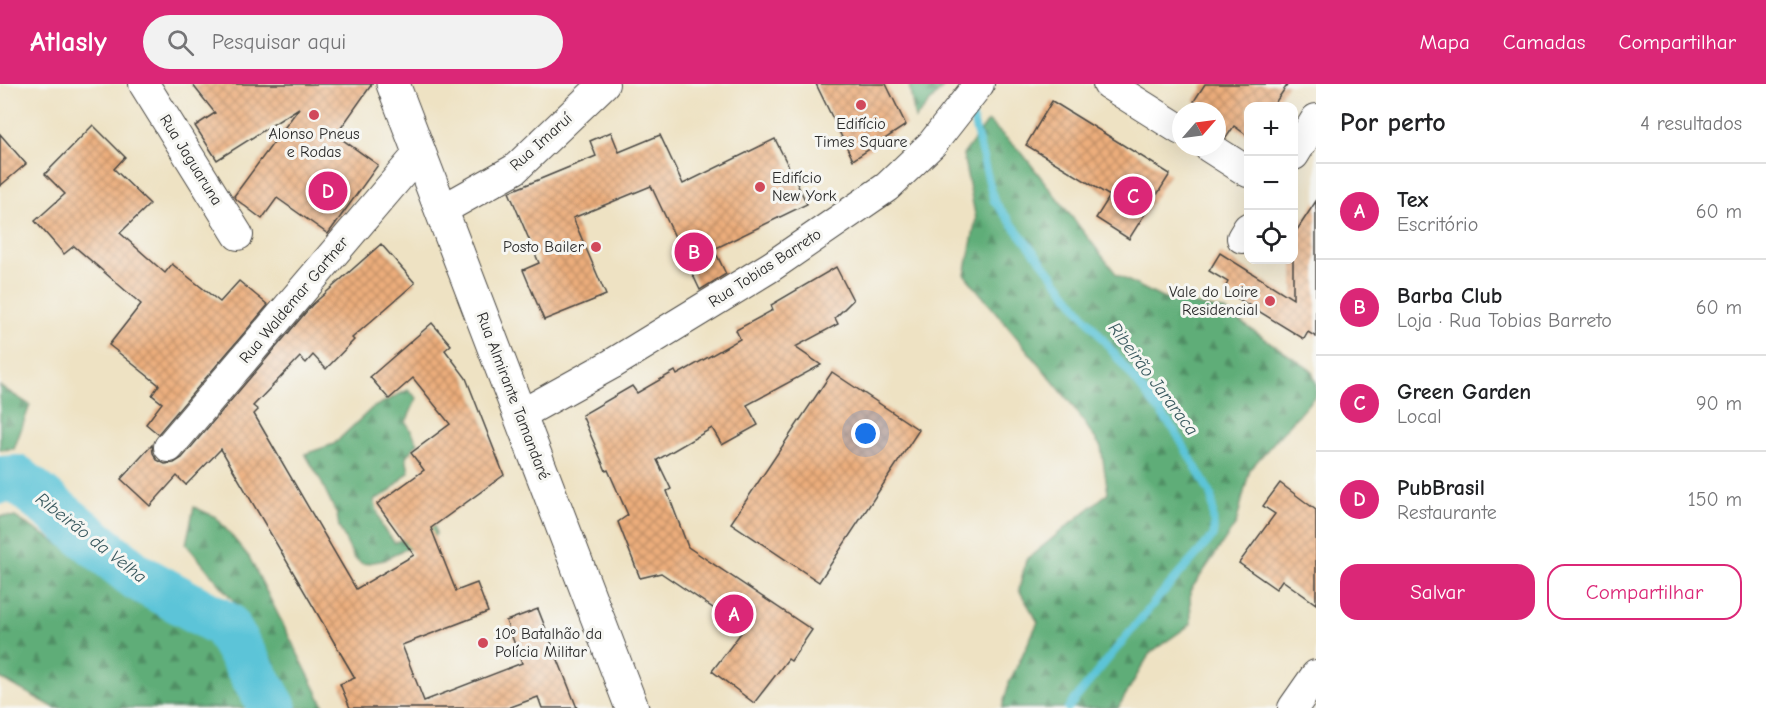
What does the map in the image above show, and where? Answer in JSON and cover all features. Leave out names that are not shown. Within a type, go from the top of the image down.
[{"type":"main road","name":"Rua Almirante Tamandaré","points":[[393,84],[632,708]]},
{"type":"street","name":"Rua Jaguaruna","points":[[144,84],[238,235]]},
{"type":"street","name":"Rua Imaruí","points":[[442,210],[515,169],[604,84]]},
{"type":"street","name":"Rua Tobias Barreto","points":[[520,415],[612,364],[772,266],[887,187],[932,144],[980,84]]},
{"type":"street","points":[[1108,84],[1172,124]]},
{"type":"street","points":[[1298,147],[1316,119]]},
{"type":"street","name":"Rua Waldemar Gartner","points":[[169,447],[420,152]]},
{"type":"street","points":[[1223,156],[1244,169]]},
{"type":"street","points":[[1293,708],[1316,675]]},
{"type":"green space","points":[[909,84],[946,84],[915,119]]},
{"type":"green space","points":[[988,121],[1022,153],[1117,275],[1162,298],[1223,310],[1312,371],[1316,384],[1316,395],[1250,469],[1236,524],[1190,591],[1191,624],[1150,653],[1118,708],[1002,708],[1009,683],[1038,622],[1019,590],[1026,560],[1108,493],[1101,447],[1070,402],[965,275],[976,219],[963,155]]},
{"type":"green space","points":[[0,386],[30,405],[14,449],[0,450]]},
{"type":"green space","points":[[408,390],[417,398],[406,422],[418,443],[406,456],[409,472],[388,493],[374,500],[382,527],[395,543],[416,531],[432,515],[436,534],[425,546],[402,550],[385,560],[363,564],[354,558],[339,527],[337,515],[305,454],[334,444],[372,408]]},
{"type":"green space","points":[[194,507],[216,517],[249,557],[325,708],[297,708],[243,612],[186,544]]},
{"type":"green space","points":[[0,516],[15,517],[206,634],[248,708],[55,708],[0,678]]},
{"type":"building","points":[[192,84],[372,84],[336,135],[378,165],[328,234],[277,198],[262,219],[234,196],[299,108],[217,160],[195,126],[215,113]]},
{"type":"building","name":"Edifício Times Square","points":[[816,84],[886,84],[906,125],[853,160]]},
{"type":"building","points":[[1205,84],[1288,84],[1276,102],[1244,102],[1244,133],[1234,126],[1226,138],[1226,102],[1194,101]]},
{"type":"building","points":[[1052,101],[1170,174],[1129,239],[1096,218],[1110,196],[1026,145]]},
{"type":"building","points":[[93,125],[125,157],[114,169],[150,204],[120,233],[165,273],[172,264],[220,302],[239,281],[268,305],[158,434],[146,424],[162,403],[152,395],[159,385],[109,345],[141,304],[74,246],[64,254],[35,221],[65,194],[45,174]]},
{"type":"building","points":[[611,132],[619,152],[660,135],[683,184],[775,139],[807,204],[714,249],[726,274],[700,290],[651,186],[573,218],[606,295],[544,320],[523,270],[539,263],[509,192],[596,156],[590,141]]},
{"type":"building","points":[[0,134],[26,164],[0,186]]},
{"type":"building","name":"Vale do Loire Residencial","points":[[1316,201],[1316,337],[1308,332],[1304,339],[1224,290],[1228,282],[1209,271],[1220,253],[1293,299],[1293,264],[1298,264],[1298,228]]},
{"type":"building","points":[[381,244],[415,283],[352,338],[354,340],[326,369],[313,355],[306,363],[300,357],[253,406],[258,410],[254,414],[356,589],[414,555],[377,504],[424,470],[411,453],[450,424],[413,378],[389,399],[370,377],[432,323],[451,345],[445,350],[466,378],[504,475],[431,528],[456,591],[477,583],[488,612],[402,645],[424,701],[522,663],[506,621],[538,609],[577,708],[542,708],[538,697],[508,708],[350,708],[340,684],[355,678],[221,449],[186,485],[177,476],[150,506],[121,479],[152,445],[157,460],[165,464],[174,463],[182,458],[312,305]]},
{"type":"building","points":[[836,267],[853,300],[835,318],[838,324],[795,347],[821,365],[747,405],[758,425],[722,445],[712,428],[657,460],[671,489],[667,491],[688,547],[812,630],[791,661],[788,659],[754,703],[712,671],[744,629],[661,573],[640,578],[618,522],[628,515],[582,415],[632,386],[637,393],[675,371],[677,375],[740,339],[736,330],[773,310],[771,305]]},
{"type":"building","points":[[832,372],[919,430],[819,582],[731,523]]},
{"type":"building","points":[[1280,483],[1316,510],[1316,604],[1282,580],[1276,589],[1239,563],[1275,514],[1263,506]]},
{"type":"waterway","name":"Ribeirão Jararaca","points":[[970,108],[994,201],[1175,431],[1212,496],[1214,535],[1157,599],[1068,708]]},
{"type":"waterway","name":"Ribeirão da Velha","points":[[0,480],[17,479],[136,576],[225,625],[273,708]]},
{"type":"place","name":"Edifício Times Square","points":[[861,105]]},
{"type":"place","name":"Alonso Pneus e Rodas","points":[[314,115]]},
{"type":"place","name":"Edifício New York","points":[[760,187]]},
{"type":"place","name":"PubBrasil","points":[[328,191]]},
{"type":"place","name":"Green Garden","points":[[1133,196]]},
{"type":"place","name":"Posto Bailer","points":[[596,247]]},
{"type":"place","name":"Barba Club","points":[[694,252]]},
{"type":"place","name":"Vale do Loire Residencial","points":[[1270,301]]},
{"type":"place","name":"Tex","points":[[734,614]]},
{"type":"place","name":"10º Batalhão da Polícia Militar","points":[[483,643]]}]
